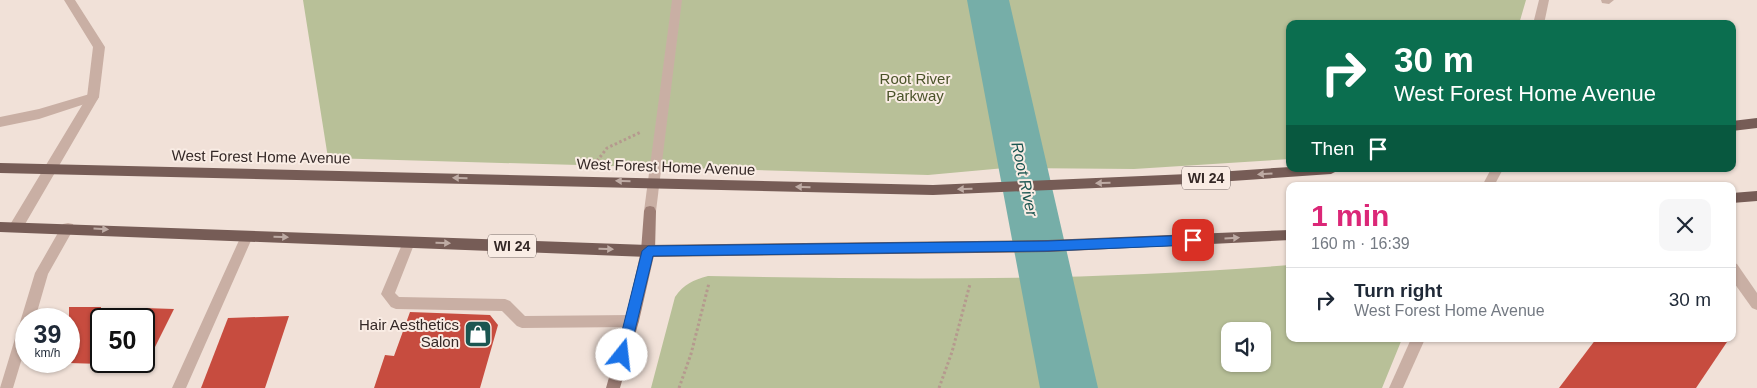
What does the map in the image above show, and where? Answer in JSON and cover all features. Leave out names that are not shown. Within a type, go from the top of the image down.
[{"type":"main road","points":[[1736,126],[1757,123]]},
{"type":"main road","name":"West Forest Home Avenue","points":[[0,168],[933,190],[1188,179],[1288,172]]},
{"type":"main road","points":[[1736,198],[1757,196]]},
{"type":"main road","points":[[613,388],[632,321],[648,251],[650,211]]},
{"type":"main road","name":"WI 24","points":[[0,227],[68,228],[648,251],[1025,246],[1286,235]]},
{"type":"street","points":[[16,227],[52,169],[92,97],[99,47],[69,0]]},
{"type":"street","points":[[650,211],[663,124],[677,0]]},
{"type":"street","points":[[1539,20],[1544,0]]},
{"type":"street","points":[[0,122],[39,114],[92,97]]},
{"type":"street","points":[[31,308],[42,273],[68,228]]},
{"type":"street","points":[[179,388],[247,236]]},
{"type":"street","points":[[409,242],[388,294],[396,303],[505,305],[522,322],[632,321]]},
{"type":"street","points":[[1736,274],[1757,304]]},
{"type":"street","points":[[1396,388],[1417,342]]},
{"type":"street","points":[[6,388],[15,359]]},
{"type":"path","points":[[596,161],[607,148],[663,124]]},
{"type":"path","points":[[679,388],[691,354],[709,283]]},
{"type":"path","points":[[939,388],[952,352],[970,284]]},
{"type":"green space","name":"Root River Parkway","points":[[303,0],[1526,0],[1520,20],[1286,20],[1286,159],[1134,169],[1005,168],[928,175],[328,158]]},
{"type":"green space","points":[[1286,265],[1286,342],[1401,342],[1382,388],[651,388],[675,297],[689,283],[708,276],[854,278],[1072,277]]},
{"type":"building","points":[[101,307],[90,308],[90,364],[80,363],[80,308],[69,308]]},
{"type":"building","points":[[155,308],[174,309],[155,347]]},
{"type":"building","points":[[410,312],[490,315],[498,325],[480,388],[374,388],[385,355],[394,356]]},
{"type":"building","points":[[289,316],[265,388],[201,388],[228,318]]},
{"type":"building","points":[[1594,342],[1727,342],[1696,388],[1559,388]]},
{"type":"waterway","name":"Root River","points":[[988,0],[1069,388]]},
{"type":"place","name":"Hair Aesthetics Salon","points":[[478,334]]},
{"type":"route","points":[[622,355],[648,251],[1048,246],[1193,240]]}]
